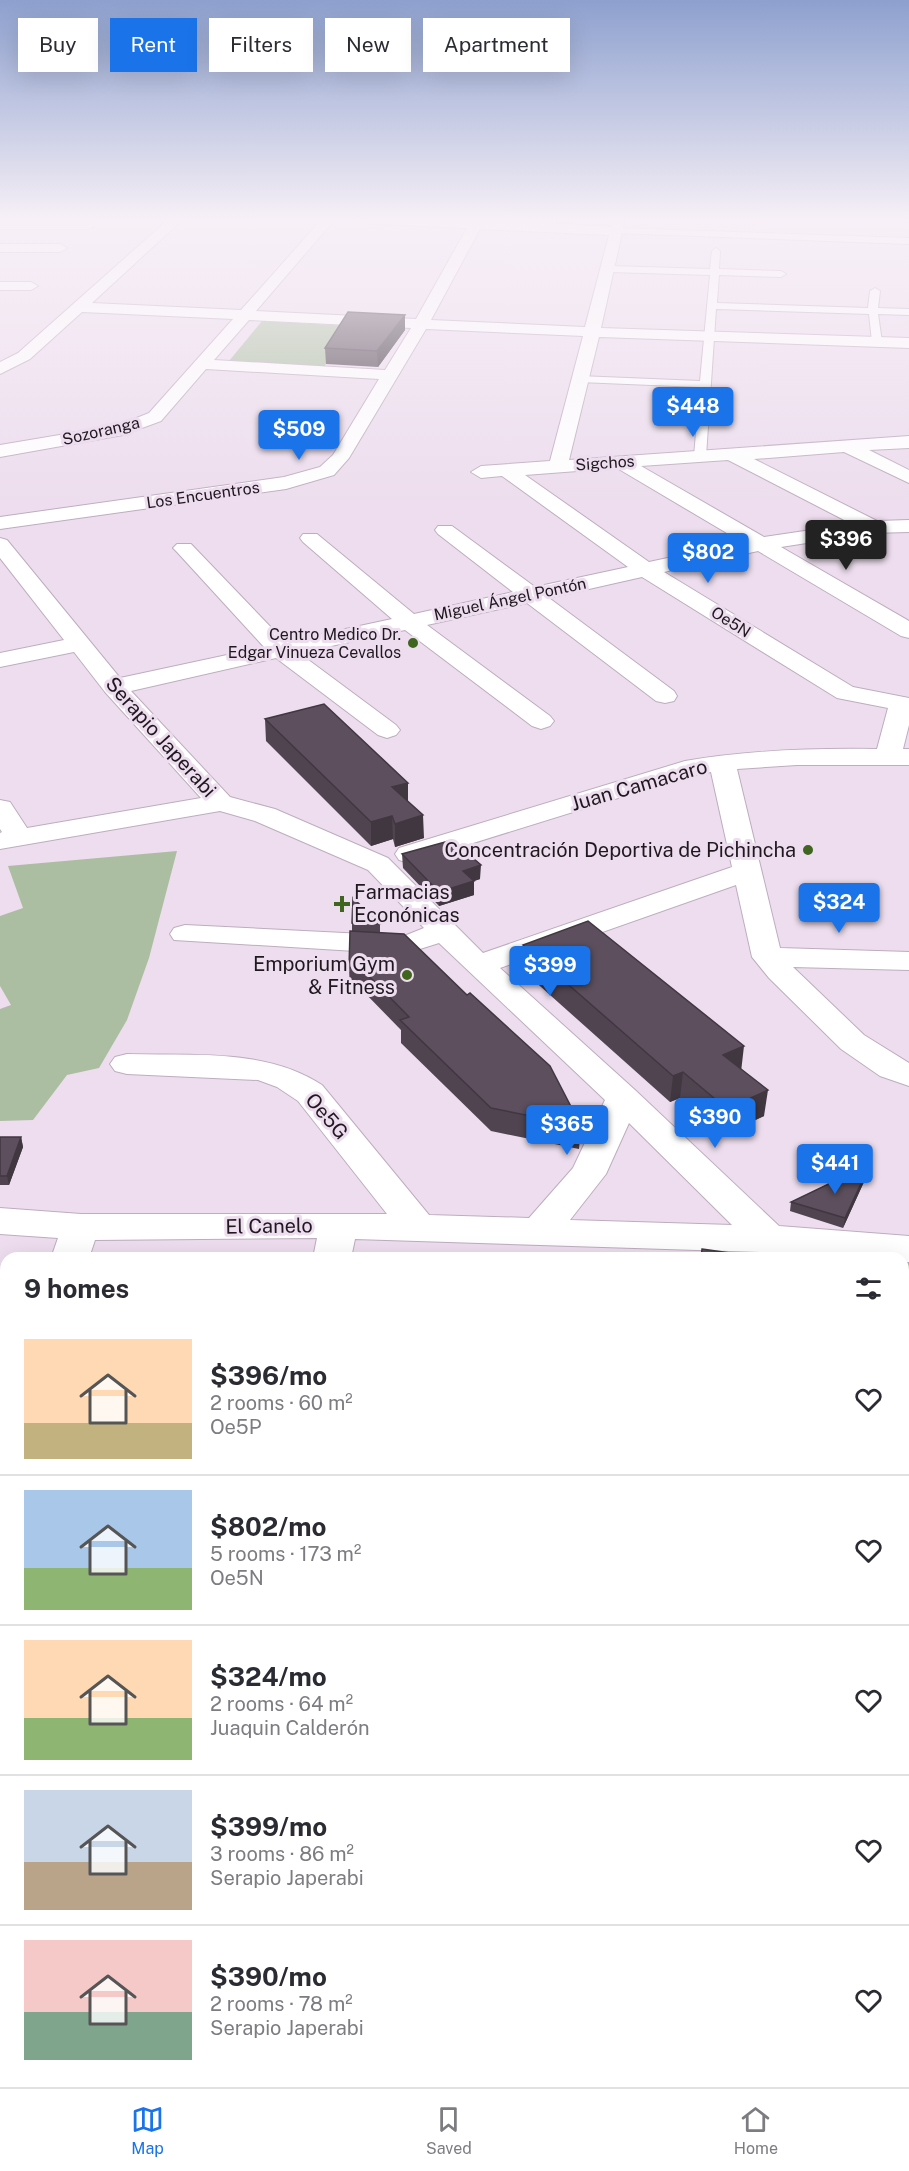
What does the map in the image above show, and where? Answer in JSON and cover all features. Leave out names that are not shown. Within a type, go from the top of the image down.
[{"type":"street","points":[[0,369],[18,362],[69,316]]},
{"type":"street","name":"Sozoranga","points":[[0,451],[92,436],[140,425],[155,417],[244,316]]},
{"type":"street","points":[[253,316],[590,332],[909,343]]},
{"type":"street","name":"Los Encuentros","points":[[0,524],[308,478],[327,471],[340,458],[425,316]]},
{"type":"street","points":[[558,466],[595,316]]},
{"type":"street","points":[[203,364],[390,375]]},
{"type":"street","name":"Sigchos","points":[[481,472],[909,442]]},
{"type":"street","points":[[848,447],[909,477]]},
{"type":"street","points":[[732,454],[909,546]]},
{"type":"street","points":[[620,462],[909,632]]},
{"type":"street","name":"Oe5N","points":[[506,470],[646,570],[846,693],[905,704]]},
{"type":"street","name":"Miguel Ángel Pontón","points":[[114,687],[762,544],[873,527],[909,526]]},
{"type":"street","points":[[445,530],[665,696]]},
{"type":"street","points":[[310,538],[408,621],[541,721]]},
{"type":"street","name":"Serapio Japerabi","points":[[0,544],[114,687],[220,802],[265,815],[378,864],[478,965],[623,1098],[779,1249]]},
{"type":"street","points":[[184,548],[279,649],[387,730]]},
{"type":"street","points":[[0,660],[78,644]]},
{"type":"street","points":[[899,757],[905,704]]},
{"type":"street","name":"Juan Camacaro","points":[[378,864],[685,769],[722,762],[795,756],[899,757]]},
{"type":"street","points":[[722,762],[767,957],[781,974],[868,1055],[893,1071],[909,1075]]},
{"type":"street","points":[[0,808],[10,840],[220,802]]},
{"type":"street","points":[[478,965],[746,872]]},
{"type":"street","points":[[184,934],[404,945],[415,943],[444,930]]},
{"type":"street","points":[[767,957],[909,961]]},
{"type":"street","name":"Oe5G","points":[[127,1064],[261,1070],[289,1079],[310,1093],[419,1228]]},
{"type":"street","points":[[538,1232],[588,1174],[623,1098]]},
{"type":"street","name":"El Canelo","points":[[0,1221],[75,1243],[336,1242],[419,1228],[538,1232],[580,1246],[909,1250]]},
{"type":"lane","points":[[700,456],[711,316]]},
{"type":"lane","points":[[874,316],[878,342]]},
{"type":"lane","points":[[579,379],[706,384]]},
{"type":"green space","points":[[262,321],[350,326],[324,367],[229,361]]},
{"type":"green space","points":[[177,851],[149,958],[127,1020],[99,1068],[67,1075],[33,1120],[0,1121],[0,1009],[11,1005],[0,986],[0,916],[23,908],[8,866]]},
{"type":"building","points":[[345,316],[404,316],[377,351],[325,348]]},
{"type":"building","points":[[324,704],[408,783],[392,787],[423,815],[395,824],[392,816],[371,822],[265,719]]},
{"type":"building","points":[[452,840],[481,865],[463,871],[474,881],[439,892],[402,854]]},
{"type":"building","points":[[353,898],[380,924],[352,923]]},
{"type":"building","points":[[588,921],[744,1046],[723,1055],[768,1090],[727,1109],[683,1072],[673,1076],[523,945]]},
{"type":"building","points":[[350,931],[404,934],[467,995],[470,993],[550,1066],[581,1126],[491,1108],[400,1020],[409,1017],[361,968],[349,968]]},
{"type":"building","points":[[0,1137],[21,1137],[7,1176],[0,1176]]},
{"type":"building","points":[[870,1164],[845,1218],[791,1202]]},
{"type":"building","points":[[702,1249],[723,1252],[702,1252]]},
{"type":"place","name":"Centro Medico Dr. Edgar Vinueza Cevallos","points":[[413,643]]},
{"type":"place","name":"Concentración Deportiva de Pichincha","points":[[808,850]]},
{"type":"place","name":"Farmacias Econónicas","points":[[342,904]]},
{"type":"place","name":"Emporium Gym & Fitness","points":[[407,975]]}]
